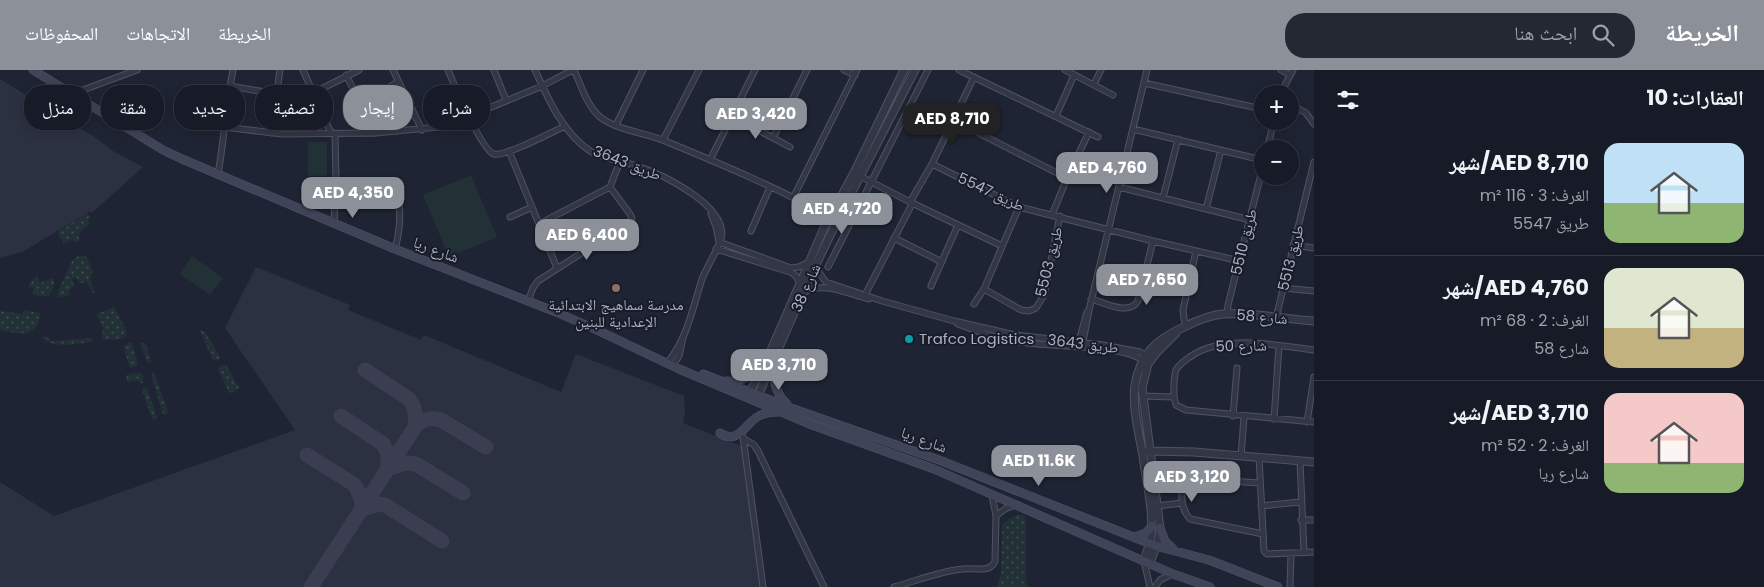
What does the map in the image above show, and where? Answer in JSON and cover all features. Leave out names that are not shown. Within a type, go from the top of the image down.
[{"type":"main road","name":"شارع ريا","points":[[33,70],[57,85]]},
{"type":"main road","name":"شارع ريا","points":[[91,106],[163,150],[334,224],[597,330],[678,369],[753,397],[791,408],[939,460],[1088,520],[1153,544],[1209,560],[1278,587]]},
{"type":"main road","points":[[719,380],[737,381],[749,376],[771,358]]},
{"type":"main road","points":[[771,358],[775,388],[780,398],[791,408]]},
{"type":"main road","name":"شارع ريا","points":[[670,364],[681,366],[719,380],[782,413],[934,469],[1173,574],[1210,587]]},
{"type":"main road","points":[[720,433],[729,437],[743,436],[759,415],[772,412],[782,413]]},
{"type":"main road","points":[[1135,537],[1143,535],[1156,527],[1168,545],[1181,552]]},
{"type":"street","points":[[91,87],[137,70]]},
{"type":"street","points":[[230,85],[233,70]]},
{"type":"street","points":[[278,85],[280,70]]},
{"type":"street","points":[[303,70],[310,85]]},
{"type":"street","points":[[245,130],[270,133],[376,133],[422,130],[394,70]]},
{"type":"street","points":[[448,70],[455,85]]},
{"type":"street","points":[[494,70],[506,100]]},
{"type":"street","name":"طريق 3643","points":[[535,70],[565,126],[578,141],[603,157],[644,168],[663,176],[696,197],[709,207],[717,218],[722,232],[722,238],[719,242]]},
{"type":"street","points":[[490,107],[542,86],[574,70],[596,113],[616,125],[663,140],[710,160],[793,198],[833,219]]},
{"type":"street","points":[[616,125],[643,70]]},
{"type":"street","points":[[663,140],[698,72],[690,70]]},
{"type":"street","points":[[710,160],[755,70]]},
{"type":"street","points":[[773,138],[808,70]]},
{"type":"street","points":[[793,198],[856,73],[844,70]]},
{"type":"street","name":"شارع 38","points":[[753,397],[803,293],[813,263],[833,219],[904,70]]},
{"type":"street","name":"شارع 38","points":[[833,219],[860,176],[916,70]]},
{"type":"street","name":"شارع 38","points":[[828,268],[928,70]]},
{"type":"street","points":[[959,70],[1098,137]]},
{"type":"street","points":[[1064,70],[1113,95]]},
{"type":"street","points":[[1094,84],[1101,70]]},
{"type":"street","points":[[1081,344],[1147,70]]},
{"type":"street","points":[[1281,70],[1292,72],[1285,85]]},
{"type":"street","points":[[329,85],[355,71]]},
{"type":"street","points":[[1056,116],[1074,75]]},
{"type":"street","points":[[346,76],[351,85]]},
{"type":"street","points":[[865,295],[974,77]]},
{"type":"street","points":[[393,85],[398,82]]},
{"type":"street","points":[[1144,83],[1254,107]]},
{"type":"street","points":[[1299,109],[1306,113],[1314,124]]},
{"type":"street","points":[[732,116],[790,147]]},
{"type":"street","points":[[953,120],[1067,178]]},
{"type":"street","points":[[477,130],[490,152],[495,155],[509,151],[565,126]]},
{"type":"street","points":[[1133,129],[1254,158]]},
{"type":"street","points":[[218,174],[224,130]]},
{"type":"street","points":[[332,130],[336,182],[334,224]]},
{"type":"street","points":[[1052,215],[1089,132]]},
{"type":"street","points":[[1163,198],[1178,139]]},
{"type":"street","points":[[1206,208],[1221,150]]},
{"type":"street","points":[[509,151],[557,268],[535,284],[528,301]]},
{"type":"street","points":[[539,224],[610,187],[620,161]]},
{"type":"street","name":"طريق 5513","points":[[1276,318],[1314,162]]},
{"type":"street","name":"طريق 5547","points":[[932,164],[1019,207],[1240,261]]},
{"type":"street","points":[[860,176],[911,203],[1002,246]]},
{"type":"street","points":[[336,182],[397,181],[401,217],[400,231],[395,249]]},
{"type":"street","name":"طريق 5510","points":[[1227,314],[1258,185]]},
{"type":"street","points":[[1119,186],[1250,220]]},
{"type":"street","name":"طريق 3643","points":[[557,268],[630,222],[632,218],[610,187]]},
{"type":"street","points":[[751,231],[770,187]]},
{"type":"street","points":[[510,217],[532,207]]},
{"type":"street","points":[[974,304],[984,289],[1019,207]]},
{"type":"street","name":"طريق 5503","points":[[984,289],[1021,310],[1029,311],[1036,308],[1044,295],[1060,216]]},
{"type":"street","points":[[931,286],[958,225]]},
{"type":"street","points":[[894,238],[942,262]]},
{"type":"street","points":[[1091,299],[1127,309],[1135,306],[1138,301],[1153,241]]},
{"type":"street","points":[[670,364],[682,349],[684,335],[703,276],[719,242],[788,267],[796,268],[813,263]]},
{"type":"street","points":[[1293,245],[1314,248]]},
{"type":"street","points":[[716,249],[790,272],[800,283]]},
{"type":"street","points":[[1150,587],[1147,562],[1153,544],[1157,506],[1135,391],[1147,360],[1185,326],[1183,310],[1196,251]]},
{"type":"street","name":"طريق 3643","points":[[813,263],[826,282],[882,301],[954,321],[1024,337],[1131,350],[1147,360]]},
{"type":"street","name":"شارع 38","points":[[771,358],[800,283],[813,263]]},
{"type":"street","name":"طريق 3643","points":[[803,293],[822,287],[882,301]]},
{"type":"street","points":[[1283,288],[1314,291]]},
{"type":"street","name":"شارع 58","points":[[1185,326],[1198,320],[1227,314],[1314,321]]},
{"type":"street","name":"شارع 50","points":[[1174,397],[1176,369],[1197,351],[1222,344],[1279,346],[1314,350]]},
{"type":"street","points":[[1274,419],[1279,346]]},
{"type":"street","points":[[1143,433],[1142,396],[1147,360]]},
{"type":"street","points":[[1233,416],[1237,368]]},
{"type":"street","points":[[1307,422],[1314,377]]},
{"type":"street","points":[[1142,396],[1174,397],[1176,405],[1186,410],[1233,416],[1314,422]]},
{"type":"street","points":[[1241,456],[1244,417]]},
{"type":"street","points":[[743,436],[763,587]]},
{"type":"street","points":[[743,436],[758,451],[824,587]]},
{"type":"street","points":[[1146,451],[1194,452],[1314,462]]},
{"type":"street","points":[[1146,451],[1152,516],[1156,527]]},
{"type":"street","points":[[1259,457],[1263,549],[1266,553],[1314,552]]},
{"type":"street","points":[[1300,461],[1300,502],[1304,552]]},
{"type":"street","points":[[1260,483],[1198,479],[1186,481],[1182,503],[1185,513],[1190,519],[1263,534]]},
{"type":"street","points":[[894,587],[954,570],[991,568],[995,561],[996,516],[992,494]]},
{"type":"street","points":[[1261,506],[1300,502]]},
{"type":"street","points":[[1157,506],[1182,503]]},
{"type":"street","points":[[996,516],[1005,509],[1016,505]]},
{"type":"street","points":[[1301,520],[1314,520]]},
{"type":"street","points":[[1290,587],[1291,552]]},
{"type":"street","points":[[1155,587],[1160,580],[1173,574]]},
{"type":"shaded area","points":[[0,79],[24,94],[24,130],[83,130],[113,151],[143,167],[93,212],[89,212],[22,252],[0,258]]},
{"type":"shaded area","points":[[308,142],[327,142],[327,176],[308,176]]},
{"type":"shaded area","points":[[471,175],[497,237],[449,257],[423,195]]},
{"type":"shaded area","points":[[86,214],[91,216],[88,220],[90,224],[80,232],[78,243],[71,240],[64,244],[57,232]]},
{"type":"shaded area","points":[[78,256],[86,256],[93,271],[91,280],[95,293],[93,293],[86,281],[80,284],[76,277],[71,280],[75,286],[70,289],[68,296],[58,297],[57,293],[72,261]]},
{"type":"shaded area","points":[[192,256],[223,278],[210,295],[180,274]]},
{"type":"shaded area","points":[[256,267],[350,305],[348,310],[421,340],[424,335],[561,392],[576,354],[684,396],[685,414],[683,423],[744,447],[760,587],[0,587],[0,482],[54,516],[295,430],[225,328]]},
{"type":"shaded area","points":[[37,277],[40,283],[52,278],[55,283],[49,296],[33,294],[34,288],[28,287],[32,280]]},
{"type":"shaded area","points":[[114,307],[126,330],[127,336],[120,339],[102,340],[103,328],[97,314]]},
{"type":"shaded area","points":[[24,310],[40,313],[39,321],[32,331],[14,333],[0,330],[0,311],[23,314]]},
{"type":"shaded area","points":[[199,329],[205,332],[221,358],[216,361],[213,360]]},
{"type":"shaded area","points":[[44,336],[51,341],[90,338],[93,341],[81,344],[59,344],[46,341],[42,338]]},
{"type":"shaded area","points":[[130,342],[132,343],[138,365],[130,368],[123,346]]},
{"type":"shaded area","points":[[142,343],[146,344],[151,360],[150,363],[147,362],[141,346]]},
{"type":"shaded area","points":[[226,365],[239,387],[230,393],[218,369],[220,366]]},
{"type":"shaded area","points":[[140,373],[143,376],[143,383],[137,380],[127,382],[126,375]]},
{"type":"shaded area","points":[[152,373],[155,374],[168,412],[166,415],[163,414],[151,376]]},
{"type":"shaded area","points":[[144,387],[147,388],[157,417],[155,420],[152,419],[142,389]]},
{"type":"shaded area","points":[[1019,514],[1026,516],[1026,577],[1028,587],[997,587],[1001,573],[1002,525],[1010,518]]},
{"type":"taxiway","points":[[311,587],[415,427],[415,412],[409,399],[365,370]]},
{"type":"taxiway","points":[[341,416],[383,444],[387,453],[388,469],[405,463],[416,464],[463,493]]},
{"type":"taxiway","points":[[415,427],[427,419],[441,420],[486,447]]},
{"type":"taxiway","points":[[307,455],[355,485],[362,500],[362,509]]},
{"type":"taxiway","points":[[362,509],[379,504],[385,505],[442,541]]},
{"type":"place","name":"مدرسة سماهيج الابتدائية الإعدادية للبنين","points":[[616,288]]},
{"type":"place","name":"Trafco Logistics","points":[[909,339]]}]
